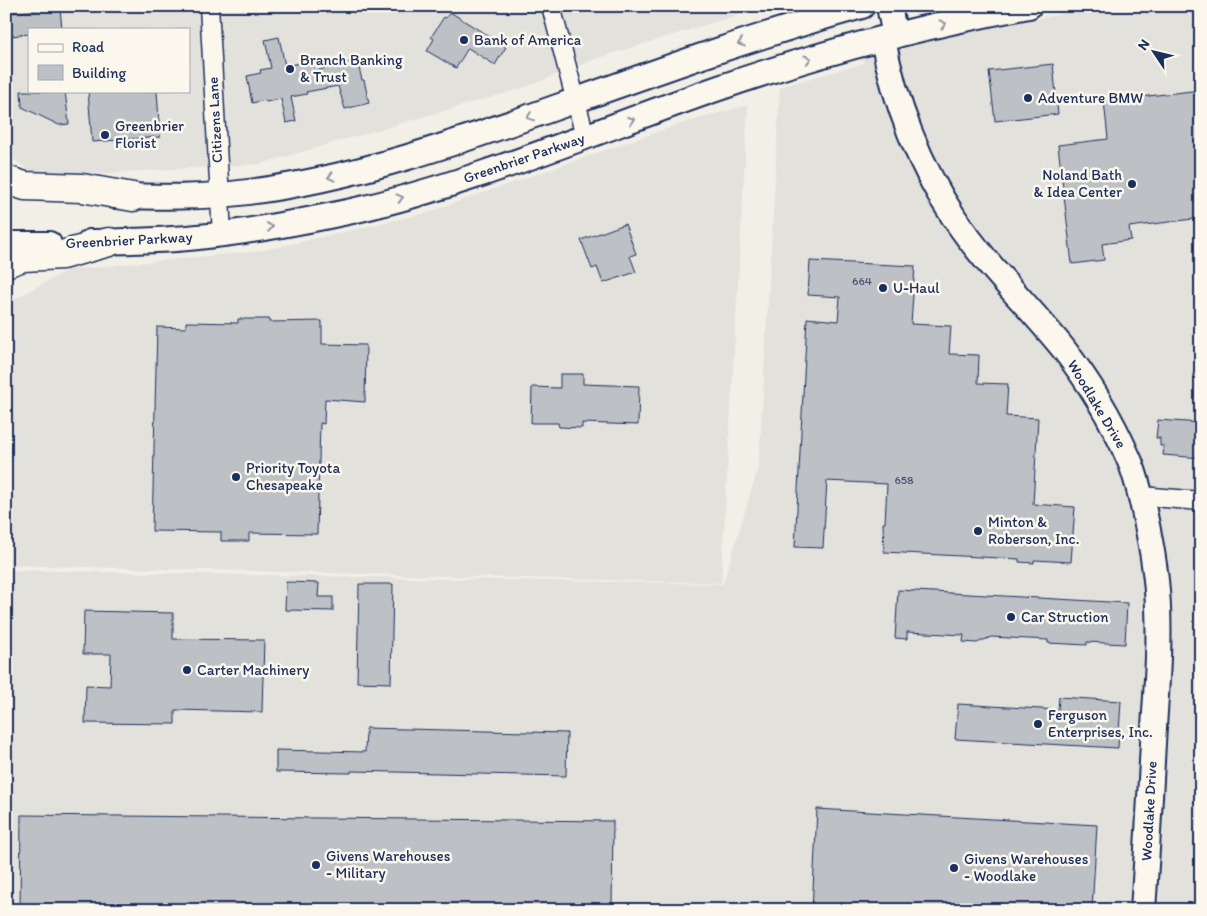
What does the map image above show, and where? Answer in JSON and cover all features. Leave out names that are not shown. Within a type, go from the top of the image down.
[{"type":"main road","points":[[800,24],[822,6]]},
{"type":"main road","points":[[6,195],[220,195],[246,193],[286,186],[374,167],[504,126],[682,62],[863,6]]},
{"type":"main road","name":"Woodlake Drive","points":[[863,6],[883,39]]},
{"type":"main road","name":"Woodlake Drive","points":[[888,6],[883,39],[888,71],[901,110],[926,167],[940,194],[961,226],[1062,348],[1094,393],[1115,428],[1129,459],[1141,496],[1151,540],[1155,569],[1158,622],[1155,721],[1143,910]]},
{"type":"main road","name":"Greenbrier Parkway","points":[[6,244],[109,242],[196,237],[301,222],[406,197],[510,164],[766,73],[851,46],[1028,6]]},
{"type":"main road","points":[[6,180],[25,186],[82,188],[133,196]]},
{"type":"main road","points":[[6,263],[23,257],[62,256],[109,242]]},
{"type":"street","name":"Citizens Lane","points":[[209,6],[222,234]]},
{"type":"street","points":[[551,6],[585,136]]},
{"type":"street","points":[[1141,496],[1201,501]]},
{"type":"shaded area","points":[[6,6],[767,6],[598,58],[520,89],[260,164],[38,177],[6,154]]},
{"type":"shaded area","points":[[1201,6],[1201,910],[6,910],[6,570],[723,584],[759,465],[780,87],[864,63],[860,56],[921,41],[1099,7]]},
{"type":"shaded area","points":[[748,105],[721,583],[6,565],[6,304],[67,270],[260,251],[426,213],[680,124]]},
{"type":"building","points":[[60,8],[62,28],[28,28],[28,34],[11,36],[9,13]]},
{"type":"building","name":"Bank of America","points":[[450,12],[506,47],[495,65],[468,48],[456,68],[427,51],[434,39],[431,37],[444,17],[446,18]]},
{"type":"building","points":[[279,37],[285,66],[300,63],[301,66],[313,64],[315,71],[357,60],[369,103],[345,109],[338,86],[306,92],[307,94],[291,97],[296,121],[286,123],[281,99],[252,103],[247,76],[261,73],[260,70],[271,68],[265,40]]},
{"type":"building","points":[[1053,64],[1058,114],[995,121],[989,71]]},
{"type":"building","name":"Noland Bath & Idea Center","points":[[1201,90],[1201,218],[1129,227],[1131,240],[1102,244],[1104,260],[1072,264],[1058,145],[1108,139],[1104,101]]},
{"type":"building","points":[[21,91],[65,92],[69,124],[59,125],[22,107]]},
{"type":"building","points":[[88,92],[157,92],[160,137],[92,142]]},
{"type":"building","points":[[625,224],[636,254],[630,256],[636,272],[603,283],[597,267],[592,269],[581,240]]},
{"type":"building","points":[[810,261],[915,266],[911,324],[951,326],[949,354],[979,355],[978,383],[1008,384],[1006,416],[1038,418],[1033,504],[1075,507],[1071,562],[1034,560],[1034,563],[1019,562],[1019,559],[884,552],[883,523],[885,523],[887,484],[827,481],[823,548],[795,547],[807,318],[838,321],[840,297],[808,295]]},
{"type":"building","name":"Priority Toyota Chesapeake","points":[[238,319],[269,319],[269,322],[322,321],[322,344],[366,345],[365,402],[325,399],[324,424],[320,423],[317,534],[249,533],[249,541],[221,541],[221,532],[152,531],[157,327],[186,328],[186,322],[238,323]]},
{"type":"building","points":[[560,374],[583,374],[583,384],[639,386],[638,425],[582,423],[582,428],[559,427],[558,423],[531,423],[532,387],[560,388]]},
{"type":"building","points":[[1158,420],[1201,423],[1201,458],[1163,455],[1164,446],[1160,446],[1160,438],[1156,438]]},
{"type":"building","points":[[286,582],[319,583],[318,597],[333,597],[333,611],[285,610]]},
{"type":"building","points":[[359,584],[393,584],[391,683],[357,682]]},
{"type":"building","name":"Car Struction","points":[[898,590],[1127,603],[1125,644],[1087,642],[1087,645],[1048,643],[1048,640],[991,637],[977,643],[963,642],[964,635],[907,632],[907,639],[895,638]]},
{"type":"building","name":"Carter Machinery","points":[[84,611],[173,613],[173,639],[264,640],[262,712],[175,710],[175,724],[85,723],[86,685],[110,686],[111,654],[83,654]]},
{"type":"building","name":"Ferguson Enterprises, Inc.","points":[[1059,697],[1121,701],[1118,748],[955,739],[958,704],[1058,710]]},
{"type":"building","points":[[366,728],[567,733],[566,776],[351,771],[351,773],[276,772],[276,750],[365,752]]},
{"type":"building","name":"Givens Warehouses - Woodlake","points":[[817,809],[1097,825],[1092,910],[812,910]]},
{"type":"building","name":"Givens Warehouses - Military","points":[[21,815],[613,821],[612,910],[20,910]]},
{"type":"place","name":"Bank of America","points":[[464,40]]},
{"type":"place","name":"Branch Banking & Trust","points":[[290,69]]},
{"type":"place","name":"Adventure BMW","points":[[1028,98]]},
{"type":"place","name":"Greenbrier Florist","points":[[105,135]]},
{"type":"place","name":"Noland Bath & Idea Center","points":[[1132,184]]},
{"type":"place","name":"U-Haul","points":[[883,288]]},
{"type":"place","name":"Priority Toyota Chesapeake","points":[[236,477]]},
{"type":"place","name":"Minton & Roberson, Inc.","points":[[978,531]]},
{"type":"place","name":"Car Struction","points":[[1011,617]]},
{"type":"place","name":"Carter Machinery","points":[[187,670]]},
{"type":"place","name":"Ferguson Enterprises, Inc.","points":[[1038,724]]},
{"type":"place","name":"Givens Warehouses - Military","points":[[316,865]]},
{"type":"place","name":"Givens Warehouses - Woodlake","points":[[954,868]]}]
